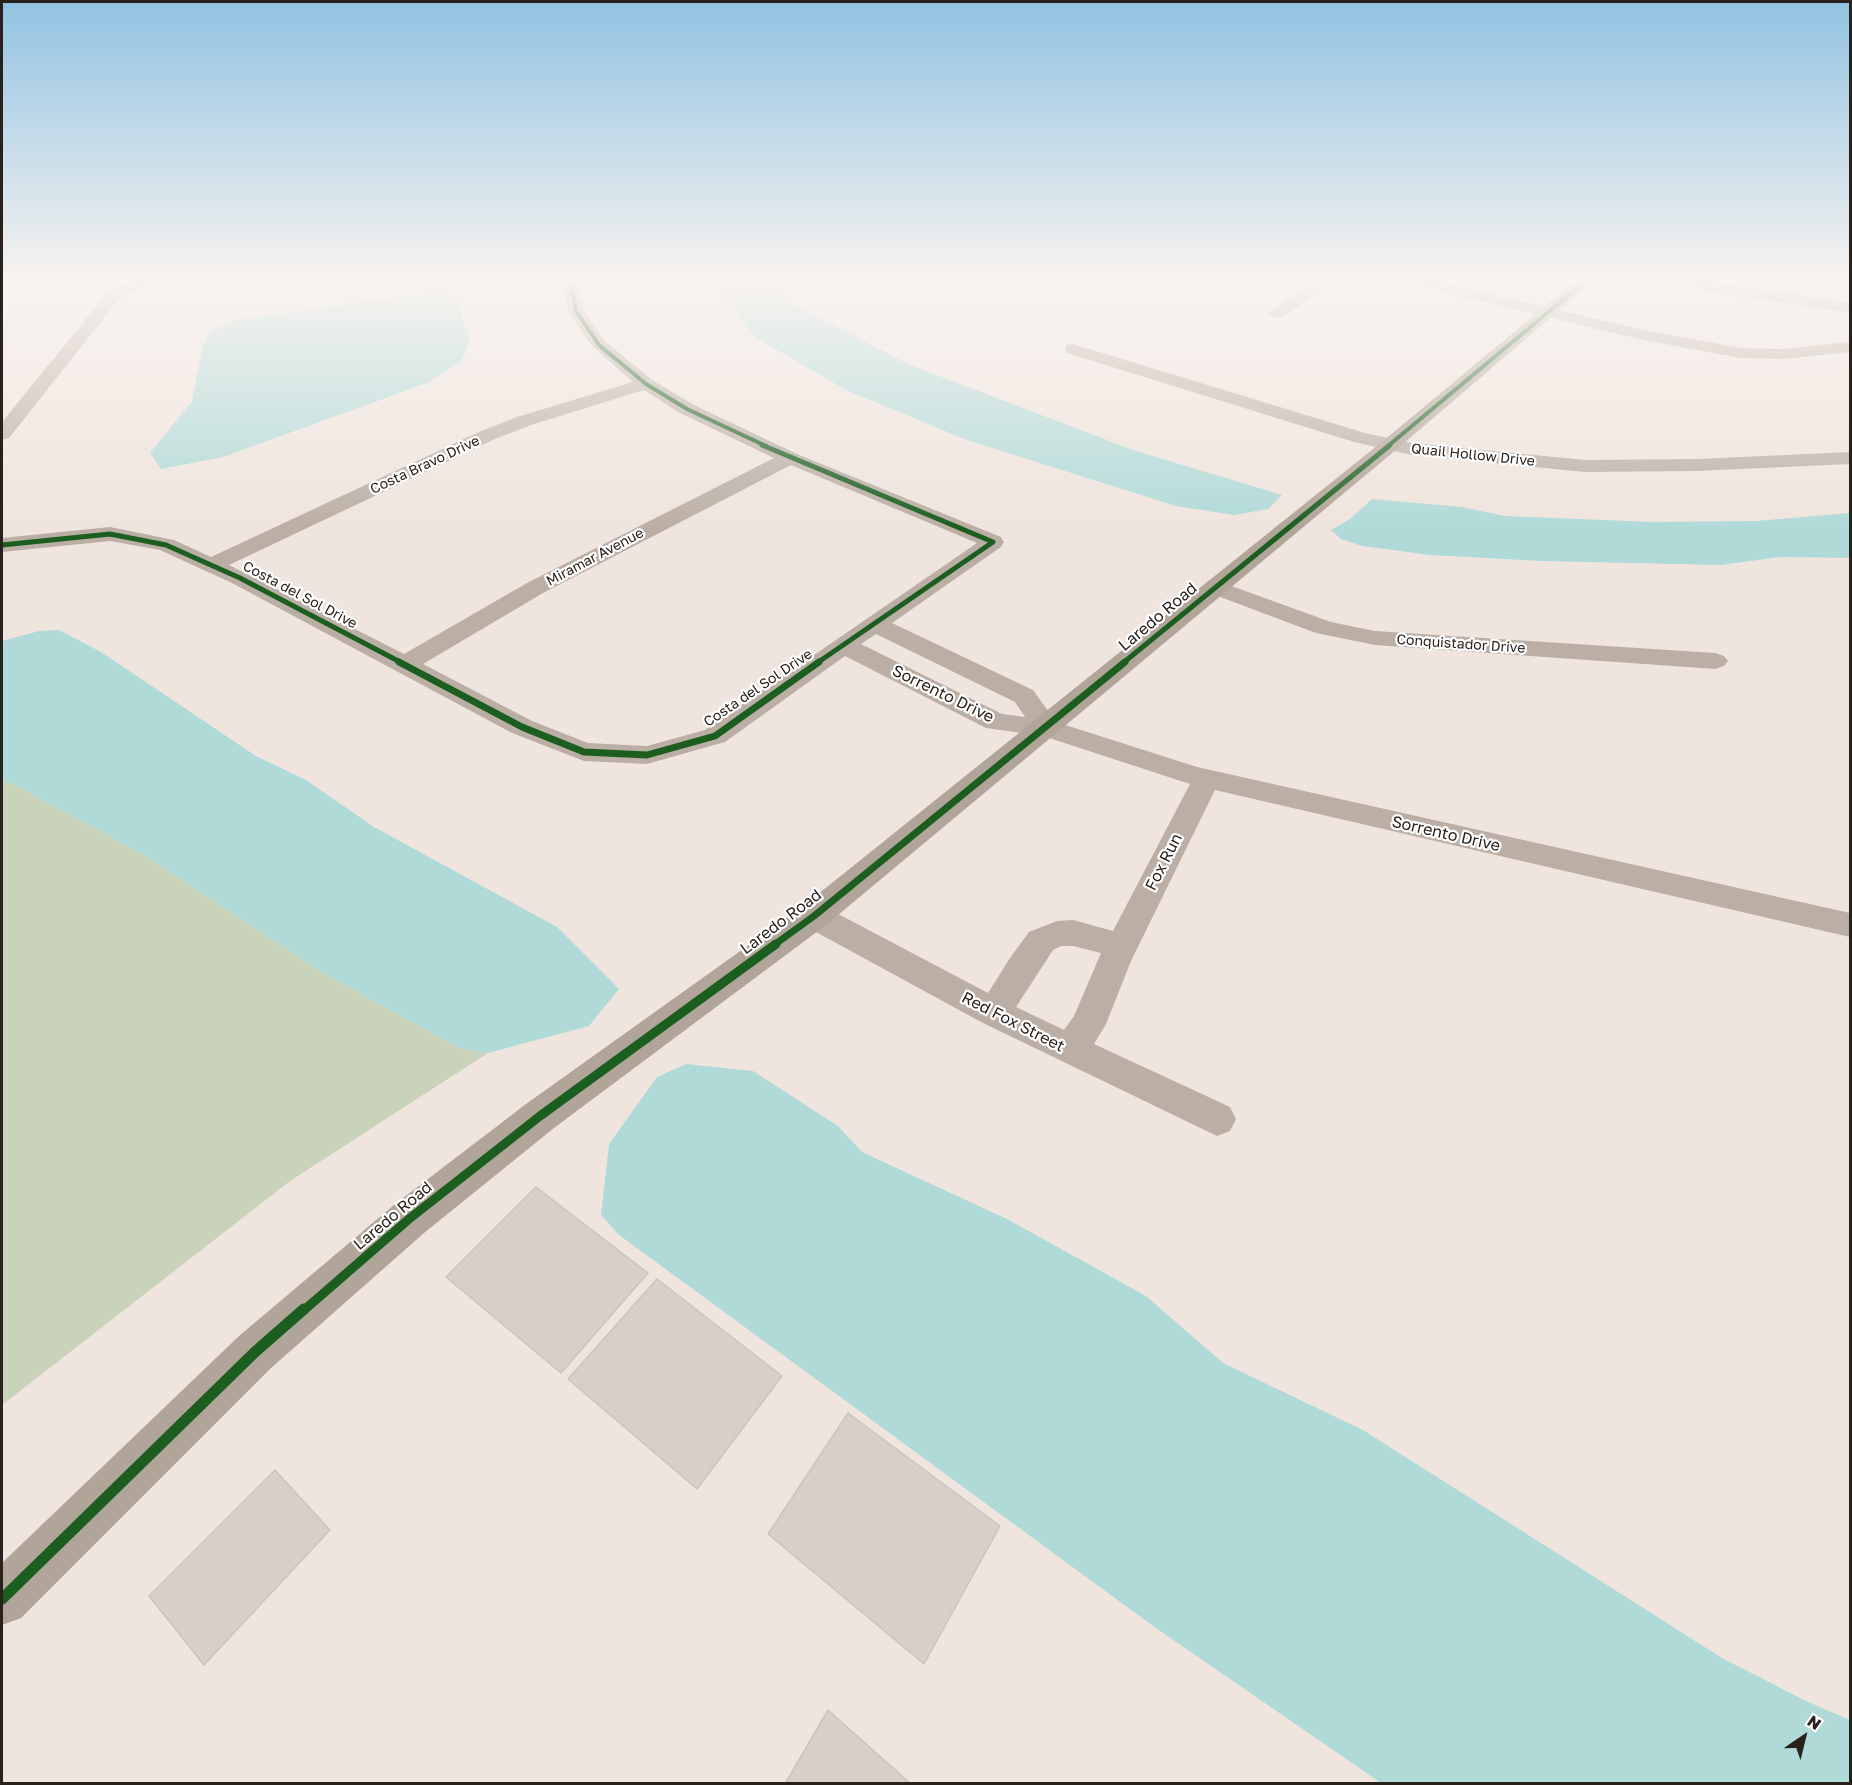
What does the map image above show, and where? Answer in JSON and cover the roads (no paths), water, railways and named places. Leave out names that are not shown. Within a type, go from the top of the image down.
[{"type":"street","points":[[2,434],[60,361]]},
{"type":"street","name":"Costa del Sol Drive","points":[[2,545],[110,534],[166,545],[211,565],[522,727],[584,752],[647,755],[715,736],[993,542],[790,458],[687,410],[646,384],[619,361]]},
{"type":"street","name":"Quail Hollow Drive","points":[[1113,361],[1390,446],[1585,466],[1697,465],[1851,458]]},
{"type":"street","name":"Laredo Road","points":[[2,1599],[255,1352],[409,1219],[540,1116],[814,916],[1491,361]]},
{"type":"street","name":"Costa Bravo Drive","points":[[211,565],[488,435],[524,421],[646,384]]},
{"type":"street","name":"Miramar Avenue","points":[[404,665],[535,588],[790,458]]},
{"type":"street","name":"Conquistador Drive","points":[[1215,587],[1325,628],[1375,638],[1715,661]]},
{"type":"street","name":"Sorrento Drive","points":[[876,624],[1024,696],[1046,728]]},
{"type":"street","name":"Sorrento Drive","points":[[845,646],[996,722],[1046,728],[1111,750],[1207,777],[1471,840],[1851,925]]},
{"type":"street","name":"Fox Run","points":[[1070,1050],[1088,1024],[1121,947],[1207,777]]},
{"type":"street","name":"Red Fox Street","points":[[814,916],[902,966],[995,1013],[1217,1119]]},
{"type":"street","points":[[995,1013],[1022,967],[1041,941],[1057,934],[1073,933],[1090,936],[1121,947]]},
{"type":"water","points":[[200,361],[461,361],[427,383],[223,457],[161,469],[150,453],[192,401]]},
{"type":"water","points":[[796,361],[903,361],[1133,450],[1282,495],[1268,509],[1234,515],[1176,506],[967,440],[848,391]]},
{"type":"water","points":[[1372,499],[1462,507],[1504,516],[1653,522],[1756,521],[1850,513],[1850,558],[1780,557],[1721,565],[1540,561],[1430,555],[1362,546],[1341,539],[1331,530],[1350,519]]},
{"type":"water","points":[[59,630],[101,652],[256,756],[306,780],[374,827],[557,927],[619,989],[589,1026],[488,1053],[461,1049],[323,973],[146,856],[13,784],[2,782],[2,641],[39,631]]},
{"type":"water","points":[[686,1064],[753,1071],[838,1126],[862,1152],[1007,1219],[1146,1296],[1223,1363],[1363,1430],[1722,1658],[1806,1701],[1850,1720],[1850,1783],[1381,1783],[1153,1626],[619,1235],[601,1215],[609,1144],[657,1077]]}]
